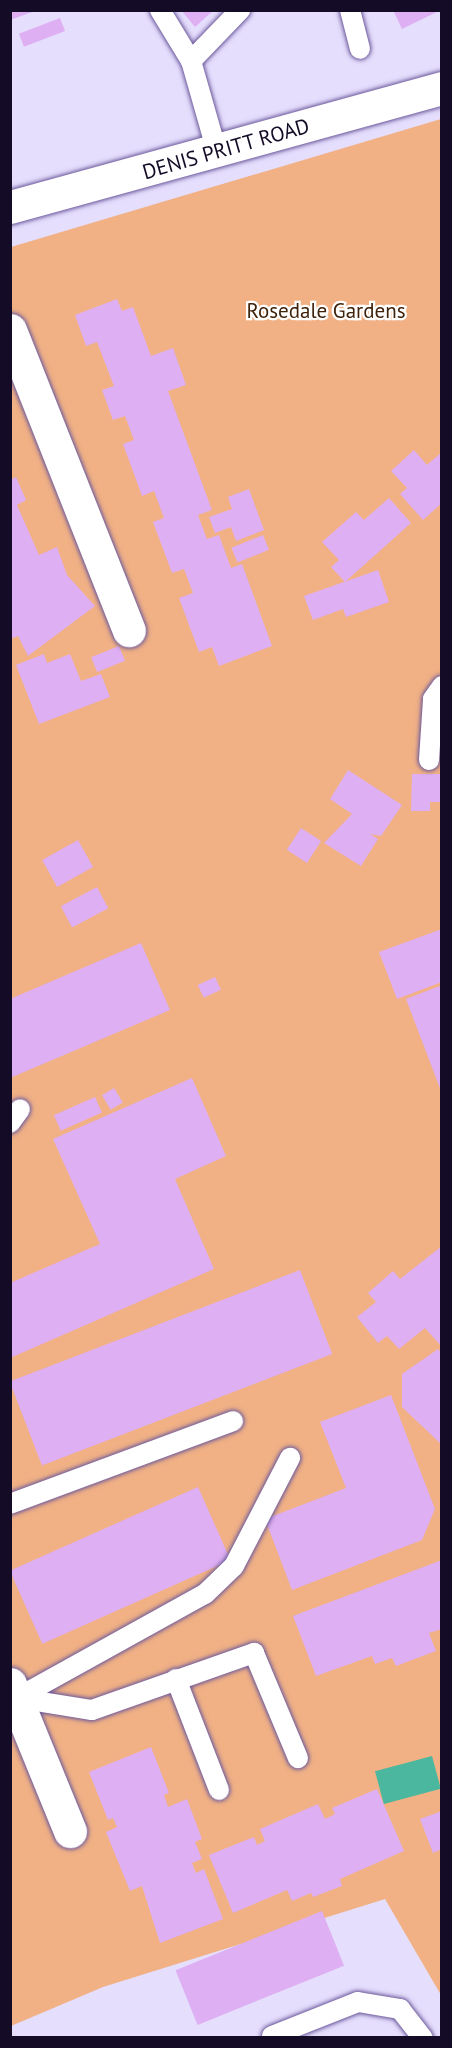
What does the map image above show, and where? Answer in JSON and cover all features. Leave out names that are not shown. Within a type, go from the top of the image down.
[{"type":"street","name":"DENIS PRITT ROAD","points":[[10,207],[217,152],[441,88]]},
{"type":"street","points":[[10,330],[129,630]]},
{"type":"street","points":[[12,1696],[70,1831]]},
{"type":"lane","points":[[160,10],[191,61],[217,152]]},
{"type":"lane","points":[[191,61],[240,10]]},
{"type":"lane","points":[[350,10],[360,49]]},
{"type":"lane","points":[[429,760],[433,699],[441,686]]},
{"type":"lane","points":[[10,1504],[233,1421]]},
{"type":"lane","points":[[12,1696],[205,1594],[234,1566],[290,1458]]},
{"type":"lane","points":[[12,1696],[92,1710],[254,1653],[298,1758]]},
{"type":"lane","points":[[176,1679],[219,1790]]},
{"type":"lane","points":[[272,2036],[358,2002],[400,2009],[423,2037]]},
{"type":"green space","name":"Rosedale Gardens","points":[[441,119],[441,1995],[385,1899],[103,1987],[11,2026],[11,247]]},
{"type":"shaded area","points":[[432,1756],[441,1789],[384,1804],[375,1771]]},
{"type":"building","points":[[10,10],[35,10],[35,11],[10,20]]},
{"type":"building","points":[[181,10],[214,10],[195,27]]},
{"type":"building","points":[[393,10],[441,10],[402,29]]},
{"type":"building","points":[[60,18],[65,31],[24,47],[19,34]]},
{"type":"building","points":[[117,299],[122,311],[133,307],[151,356],[173,348],[186,385],[168,391],[212,510],[198,515],[207,539],[219,535],[231,568],[242,564],[272,646],[219,666],[212,647],[199,652],[179,598],[193,593],[184,569],[172,573],[153,522],[164,518],[154,491],[142,496],[123,444],[134,440],[125,416],[113,420],[102,390],[114,386],[97,342],[86,346],[75,315]]},
{"type":"building","points":[[414,450],[427,465],[442,452],[442,503],[423,520],[400,494],[407,488],[391,471]]},
{"type":"building","points":[[16,477],[26,500],[17,505],[39,555],[57,547],[67,575],[95,606],[28,656],[18,636],[10,639],[10,480]]},
{"type":"building","points":[[249,489],[264,530],[236,541],[231,527],[215,533],[209,517],[232,509],[228,497]]},
{"type":"building","points":[[389,498],[411,523],[345,582],[331,567],[339,560],[322,542],[356,512],[364,520]]},
{"type":"building","points":[[263,535],[269,550],[237,563],[231,548]]},
{"type":"building","points":[[378,570],[389,602],[346,617],[343,609],[313,620],[304,596]]},
{"type":"building","points":[[119,646],[125,661],[97,672],[91,657]]},
{"type":"building","points":[[44,654],[47,663],[70,654],[81,681],[101,674],[110,697],[39,724],[16,665]]},
{"type":"building","points":[[348,770],[402,805],[381,836],[370,834],[378,839],[361,866],[324,843],[352,814],[330,799]]},
{"type":"building","points":[[412,774],[442,774],[442,802],[430,802],[430,811],[411,811]]},
{"type":"building","points":[[301,828],[321,841],[307,863],[287,850]]},
{"type":"building","points":[[78,840],[93,867],[57,887],[42,860]]},
{"type":"building","points":[[97,887],[108,908],[72,927],[61,906]]},
{"type":"building","points":[[442,929],[442,982],[397,999],[379,952]]},
{"type":"building","points":[[141,943],[170,1010],[10,1078],[10,999]]},
{"type":"building","points":[[215,977],[221,990],[204,998],[198,985]]},
{"type":"building","points":[[442,985],[442,1091],[441,1091],[406,999]]},
{"type":"building","points":[[192,1078],[226,1156],[175,1179],[214,1269],[10,1358],[10,1283],[100,1244],[53,1139]]},
{"type":"building","points":[[114,1088],[123,1103],[111,1110],[102,1095]]},
{"type":"building","points":[[95,1097],[102,1113],[61,1131],[54,1115]]},
{"type":"building","points":[[442,1246],[442,1347],[425,1328],[399,1349],[387,1336],[378,1343],[357,1317],[376,1302],[368,1293],[393,1271],[400,1279]]},
{"type":"building","points":[[300,1270],[332,1354],[42,1465],[10,1381]]},
{"type":"building","points":[[438,1349],[442,1354],[442,1445],[402,1407],[402,1374]]},
{"type":"building","points":[[391,1395],[435,1509],[422,1540],[292,1590],[265,1519],[346,1488],[320,1422]]},
{"type":"building","points":[[198,1487],[231,1560],[42,1644],[10,1571]]},
{"type":"building","points":[[442,1560],[442,1629],[429,1633],[436,1651],[396,1666],[392,1658],[375,1664],[372,1656],[316,1676],[293,1616]]},
{"type":"building","points":[[151,1747],[169,1793],[164,1795],[168,1807],[187,1799],[202,1839],[195,1842],[202,1859],[192,1863],[196,1873],[204,1869],[223,1919],[160,1943],[142,1886],[130,1891],[106,1832],[117,1827],[113,1818],[108,1820],[89,1772]]},
{"type":"building","points":[[377,1789],[404,1851],[340,1879],[342,1886],[313,1897],[311,1893],[292,1901],[287,1890],[233,1913],[209,1855],[254,1837],[257,1845],[265,1841],[260,1829],[318,1804],[325,1819],[335,1814],[332,1808]]},
{"type":"building","points":[[442,1811],[442,1849],[433,1853],[420,1819]]},
{"type":"building","points":[[322,1911],[344,1966],[198,2025],[176,1970]]}]
